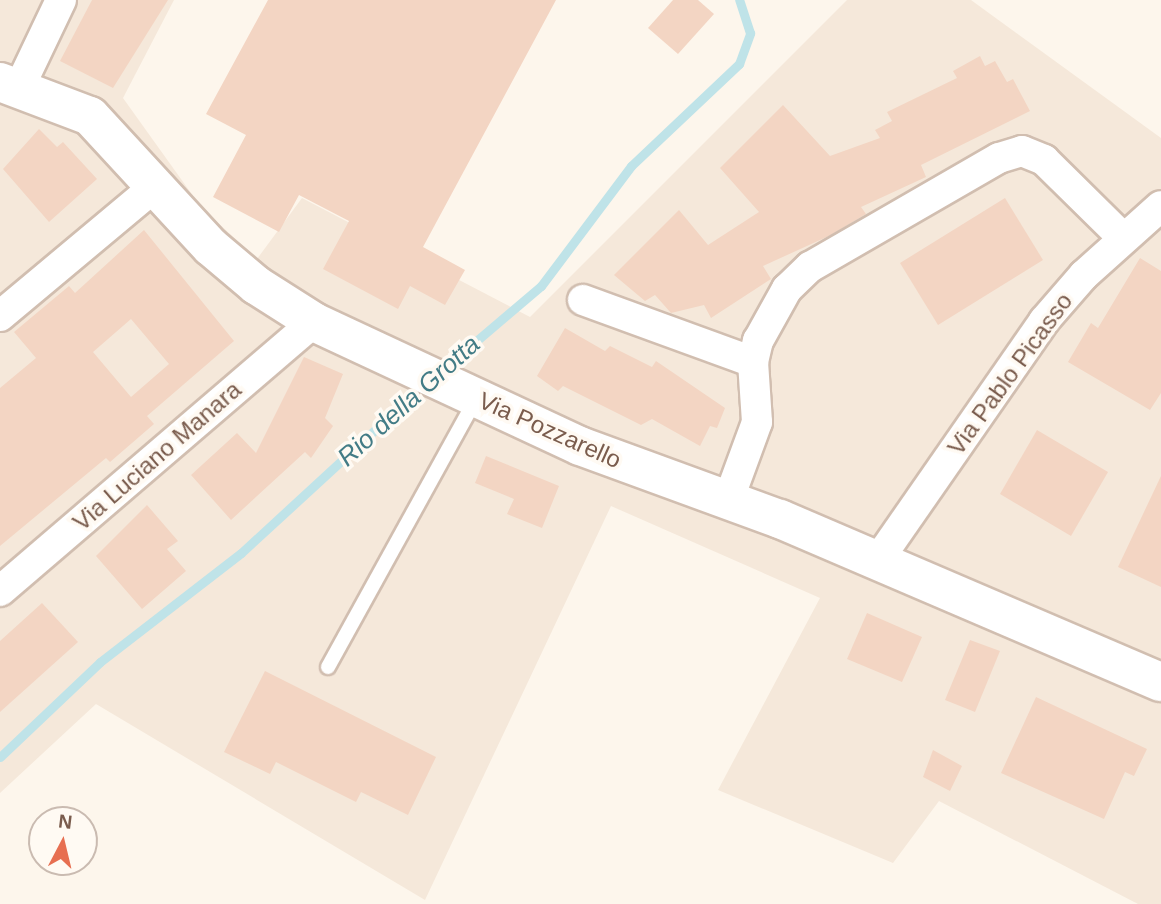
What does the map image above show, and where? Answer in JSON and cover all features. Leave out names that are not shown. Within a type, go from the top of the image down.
[{"type":"street","points":[[10,84],[61,0]]},
{"type":"street","name":"Via Pozzarello","points":[[10,84],[90,117],[152,189],[256,285],[314,322],[580,446],[878,560],[1161,682]]},
{"type":"street","points":[[728,501],[757,422],[753,362],[758,341],[787,289],[810,267],[999,158],[1022,151],[1044,160],[1124,238]]},
{"type":"street","points":[[0,316],[152,189]]},
{"type":"street","name":"Via Pablo Picasso","points":[[878,560],[1044,321],[1124,238],[1158,214]]},
{"type":"street","points":[[583,300],[753,362]]},
{"type":"street","name":"Via Luciano Manara","points":[[0,591],[314,322]]},
{"type":"lane","points":[[328,667],[468,393]]},
{"type":"shaded area","points":[[0,0],[174,0],[123,98],[201,207],[257,259],[302,198],[530,317],[847,0],[971,0],[1161,138],[1161,904],[1138,904],[939,801],[893,863],[718,790],[820,598],[611,506],[425,900],[96,704],[0,793]]},
{"type":"building","points":[[92,0],[168,0],[113,88],[60,61]]},
{"type":"building","points":[[268,0],[556,0],[423,247],[465,270],[445,305],[410,286],[398,309],[323,269],[349,221],[299,195],[279,232],[213,197],[246,135],[206,114]]},
{"type":"building","points":[[673,0],[698,0],[714,14],[678,54],[648,28]]},
{"type":"building","points":[[980,56],[985,66],[995,61],[1007,82],[1013,79],[1030,111],[921,165],[926,177],[861,207],[866,214],[831,235],[763,266],[771,279],[711,318],[704,305],[671,313],[655,295],[645,301],[614,275],[679,210],[708,245],[759,212],[720,168],[783,105],[830,156],[880,138],[875,130],[892,121],[887,112],[957,78],[953,71]]},
{"type":"building","points":[[39,129],[57,147],[63,142],[97,179],[49,222],[3,169]]},
{"type":"building","points":[[1005,198],[1043,260],[938,325],[900,263]]},
{"type":"building","points":[[144,230],[234,341],[147,416],[154,424],[110,462],[106,458],[0,546],[0,388],[36,358],[14,332],[69,286],[75,293]],"holes":[[[131,319],[169,364],[131,397],[93,352]]]},
{"type":"building","points":[[1140,258],[1161,271],[1161,393],[1150,410],[1068,362],[1091,323],[1098,328]]},
{"type":"building","points":[[565,328],[605,351],[610,346],[652,367],[656,361],[725,408],[717,428],[710,426],[700,446],[652,419],[641,425],[563,386],[558,391],[537,376]]},
{"type":"building","points":[[304,357],[343,374],[325,418],[333,426],[311,458],[305,452],[231,520],[191,475],[237,433],[256,453]]},
{"type":"building","points":[[1037,430],[1108,472],[1071,536],[1000,494]]},
{"type":"building","points":[[486,456],[559,486],[542,528],[507,514],[514,499],[475,483]]},
{"type":"building","points":[[1161,476],[1161,587],[1118,567]]},
{"type":"building","points":[[147,505],[178,541],[167,549],[186,571],[142,609],[96,556]]},
{"type":"building","points":[[42,603],[78,642],[0,712],[0,641]]},
{"type":"building","points":[[867,613],[922,637],[902,682],[847,659]]},
{"type":"building","points":[[970,640],[1000,651],[975,712],[945,700]]},
{"type":"building","points":[[265,671],[436,757],[408,815],[361,792],[356,802],[276,762],[270,774],[224,752]]},
{"type":"building","points":[[1036,697],[1147,749],[1134,776],[1125,772],[1104,819],[1001,773]]},
{"type":"building","points":[[933,750],[962,766],[950,791],[923,777]]},
{"type":"waterway","name":"Rio della Grotta","points":[[441,371],[541,286],[631,166],[739,64],[750,33],[739,0]]},
{"type":"waterway","name":"Rio della Grotta","points":[[0,757],[100,662],[241,553],[424,385]]}]
